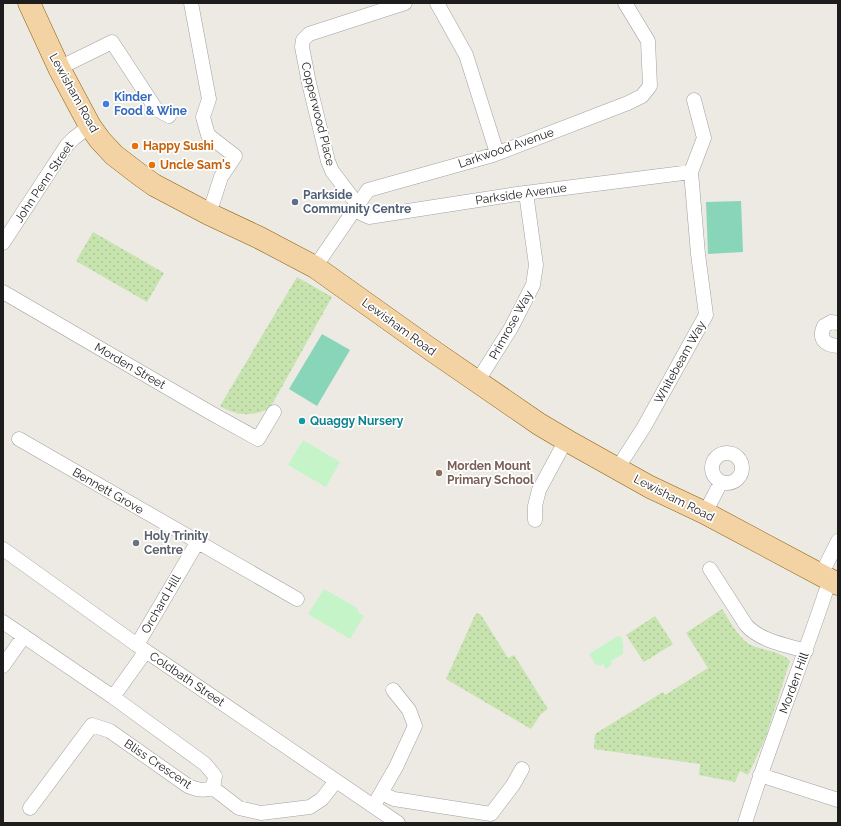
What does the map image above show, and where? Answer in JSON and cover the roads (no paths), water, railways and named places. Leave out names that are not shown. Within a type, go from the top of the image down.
[{"type":"main road","name":"Lewisham Road","points":[[29,3],[59,68],[90,126],[100,140],[114,155],[140,175],[154,185],[314,267],[478,382],[566,440],[650,488],[705,514],[828,583]]},
{"type":"street","points":[[191,3],[209,99],[203,117],[208,135],[235,156],[221,177],[209,214]]},
{"type":"street","name":"Copperwood Place","points":[[355,207],[332,171],[328,161],[309,83],[302,47],[303,40],[308,34],[405,3]]},
{"type":"street","points":[[437,3],[466,55],[497,153]]},
{"type":"street","name":"Larkwood Avenue","points":[[355,207],[368,190],[497,153],[615,108],[642,96],[650,86],[648,41],[625,3]]},
{"type":"street","points":[[59,68],[112,42],[156,109],[169,116]]},
{"type":"street","points":[[691,172],[704,138],[694,100]]},
{"type":"street","name":"John Penn Street","points":[[3,243],[67,146],[74,138],[90,126]]},
{"type":"street","name":"Parkside Avenue","points":[[355,207],[368,217],[526,193],[691,172]]},
{"type":"street","name":"Whitebeam Way","points":[[617,469],[644,427],[706,315],[698,254],[691,172]]},
{"type":"street","name":"Primrose Way","points":[[478,382],[511,328],[533,285],[536,265],[526,193]]},
{"type":"street","points":[[314,267],[355,207]]},
{"type":"street","name":"Morden Street","points":[[3,292],[258,439],[274,412]]},
{"type":"street","points":[[838,323],[830,322],[824,326],[821,332],[823,340],[828,344],[838,346]]},
{"type":"street","name":"Bennett Grove","points":[[19,439],[197,543],[297,599]]},
{"type":"street","points":[[535,520],[535,506],[539,490],[566,440]]},
{"type":"street","points":[[705,514],[721,482]]},
{"type":"street","name":"Morden Hill","points":[[745,823],[760,775],[806,652],[828,583],[838,540]]},
{"type":"street","name":"Orchard Hill","points":[[141,648],[197,543]]},
{"type":"street","name":"Coldbath Street","points":[[3,549],[141,648],[398,823]]},
{"type":"street","points":[[710,569],[752,632],[762,637],[806,652]]},
{"type":"street","points":[[3,622],[113,697],[205,764],[215,776],[213,788],[239,808],[261,813],[310,807],[322,799],[336,781]]},
{"type":"street","points":[[3,666],[24,636]]},
{"type":"street","points":[[113,697],[141,648]]},
{"type":"street","points":[[373,806],[396,767],[415,726],[409,710],[393,690]]},
{"type":"street","name":"Bliss Crescent","points":[[30,808],[92,725],[110,731],[188,786],[198,790],[213,788]]},
{"type":"street","points":[[381,793],[394,799],[492,814],[513,785],[522,769]]},
{"type":"street","points":[[760,775],[838,800]]},
{"type":"place","name":"Kinder Food & Wine","points":[[106,104]]},
{"type":"place","name":"Happy Sushi","points":[[135,146]]},
{"type":"place","name":"Uncle Sam's","points":[[152,165]]},
{"type":"place","name":"Parkside Community Centre","points":[[295,202]]},
{"type":"place","name":"Quaggy Nursery","points":[[302,421]]},
{"type":"place","name":"Morden Mount Primary School","points":[[439,473]]},
{"type":"place","name":"Holy Trinity Centre","points":[[136,543]]}]
